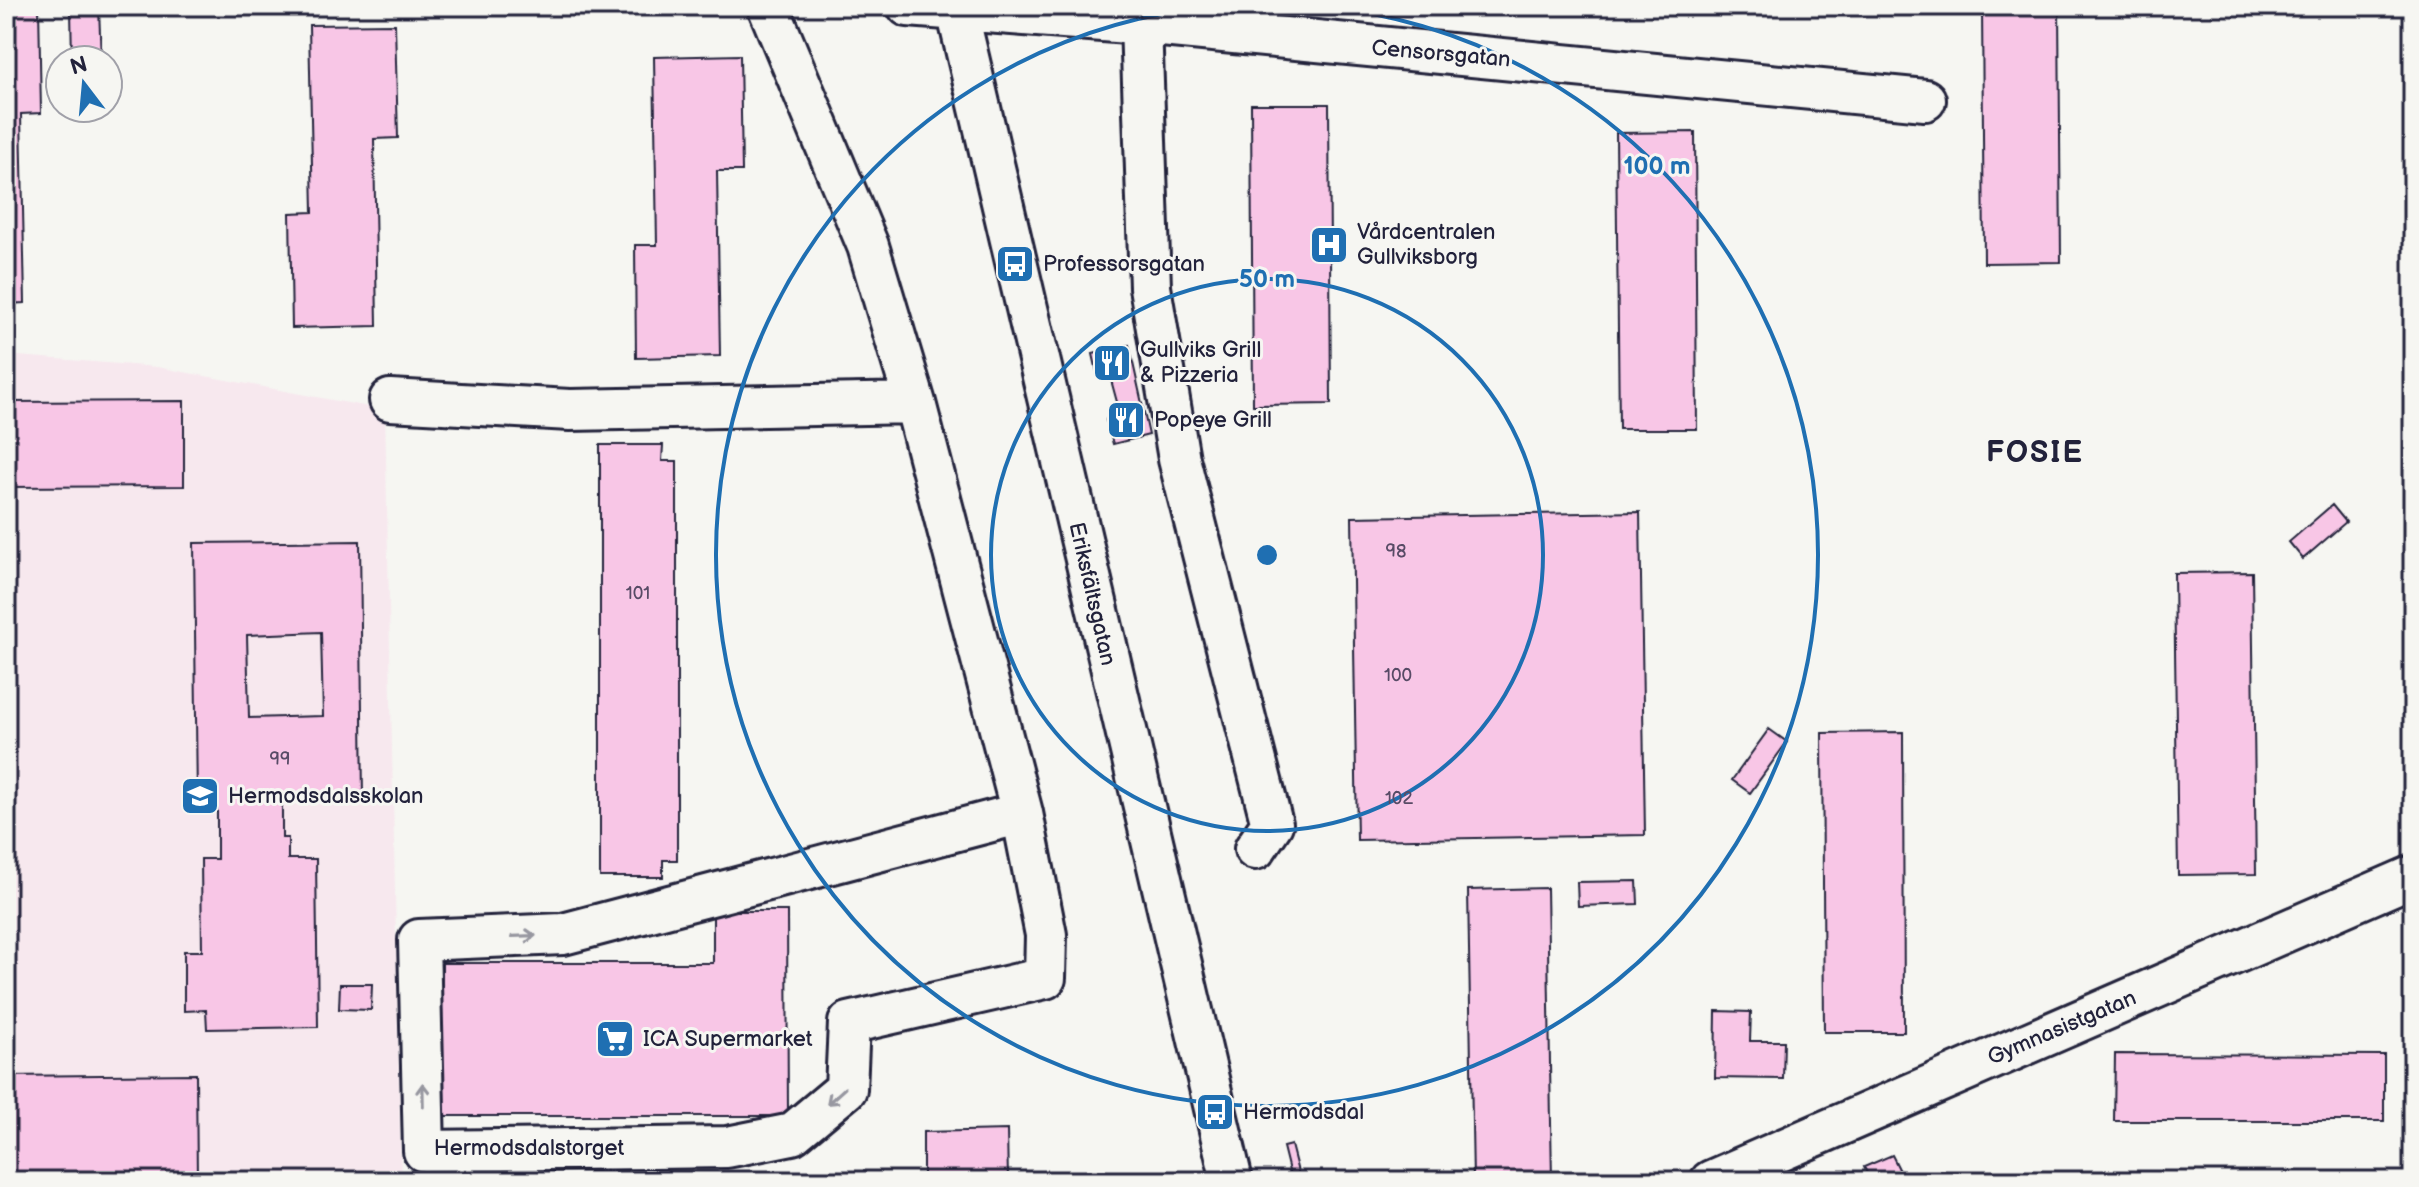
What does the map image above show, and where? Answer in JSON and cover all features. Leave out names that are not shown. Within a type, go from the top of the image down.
[{"type":"street","points":[[768,6],[868,246],[915,403],[1022,813]]},
{"type":"street","points":[[908,6],[956,7]]},
{"type":"street","name":"Censorsgatan","points":[[956,7],[1925,100]]},
{"type":"street","name":"Eriksfältsgatan","points":[[956,7],[1232,1181]]},
{"type":"street","points":[[1141,24],[1150,287],[1186,490],[1272,824],[1255,849]]},
{"type":"street","points":[[390,400],[570,410],[915,403]]},
{"type":"street","name":"Hermodsdalstorget","points":[[1022,813],[1046,935],[1045,978],[849,1023],[846,1089],[792,1134],[727,1147],[424,1151],[419,940],[563,934],[1022,813]]},
{"type":"street","name":"Gymnasistgatan","points":[[1711,1181],[2413,876]]},
{"type":"shaded area","name":"Hermodsdalsskolan","points":[[6,355],[157,367],[385,410],[401,1181],[6,1181]]},
{"type":"building","points":[[6,6],[39,6],[41,113],[21,114],[25,303],[6,304]]},
{"type":"building","points":[[1982,6],[2059,6],[2061,262],[1984,263]]},
{"type":"building","points":[[2408,6],[2413,6],[2411,259],[2410,192]]},
{"type":"building","points":[[99,8],[100,44],[72,44],[71,9]]},
{"type":"building","points":[[395,24],[398,138],[374,139],[377,326],[292,328],[290,213],[313,212],[309,25]]},
{"type":"building","points":[[740,55],[742,171],[717,171],[720,356],[636,358],[635,245],[657,245],[654,57]]},
{"type":"building","points":[[1251,104],[1329,104],[1331,404],[1253,405]]},
{"type":"building","points":[[1695,132],[1697,429],[1619,429],[1616,133]]},
{"type":"building","points":[[1129,345],[1149,435],[1113,444],[1106,420],[1117,402],[1111,380],[1098,376],[1093,354]]},
{"type":"building","points":[[184,401],[184,486],[6,487],[6,402]]},
{"type":"building","points":[[600,445],[663,445],[662,461],[677,461],[677,860],[663,860],[663,877],[600,877]]},
{"type":"building","points":[[2332,505],[2346,522],[2303,559],[2289,542]]},
{"type":"building","points":[[1640,512],[1645,835],[1357,840],[1352,517]]},
{"type":"building","points":[[360,541],[363,800],[282,801],[282,838],[288,838],[288,859],[316,859],[318,1027],[207,1029],[206,1010],[184,1011],[184,951],[202,951],[201,859],[217,859],[217,802],[197,802],[194,543]],"holes":[[[321,632],[323,716],[249,718],[247,635]]]},
{"type":"building","points":[[2252,572],[2256,874],[2178,875],[2174,573]]},
{"type":"building","points":[[1769,729],[1787,742],[1750,793],[1732,780]]},
{"type":"building","points":[[1903,732],[1904,1032],[1824,1032],[1822,733]]},
{"type":"building","points":[[1637,881],[1638,904],[1578,906],[1577,882]]},
{"type":"building","points":[[1547,888],[1552,1181],[1473,1181],[1468,890]]},
{"type":"building","name":"ICA Supermarket","points":[[713,911],[787,911],[788,1116],[442,1116],[442,963],[713,963]]},
{"type":"building","points":[[340,984],[372,984],[371,1010],[339,1009]]},
{"type":"building","points":[[1716,1011],[1751,1012],[1750,1041],[1784,1041],[1783,1079],[1715,1078]]},
{"type":"building","points":[[2115,1054],[2384,1055],[2384,1121],[2114,1121]]},
{"type":"building","points":[[196,1074],[197,1180],[6,1181],[6,1076]]},
{"type":"building","points":[[1007,1130],[1008,1181],[923,1181],[923,1132]]},
{"type":"building","points":[[1291,1145],[1299,1176],[1291,1179],[1283,1147]]},
{"type":"building","points":[[1892,1155],[1905,1181],[1871,1181],[1864,1167]]},
{"type":"building","points":[[2114,1174],[2114,1181],[2045,1181],[2045,1176]]},
{"type":"place","name":"Vårdcentralen Gullviksborg","points":[[1329,245]]},
{"type":"place","name":"Professorsgatan","points":[[1015,264]]},
{"type":"place","name":"Gullviks Grill & Pizzeria","points":[[1112,363]]},
{"type":"place","name":"Popeye Grill","points":[[1126,420]]},
{"type":"place","name":"Hermodsdalsskolan","points":[[200,796]]},
{"type":"place","name":"ICA Supermarket","points":[[615,1039]]},
{"type":"place","name":"Hermodsdal","points":[[1215,1112]]},
{"type":"district","name":"FOSIE","points":[[2035,453]]}]
